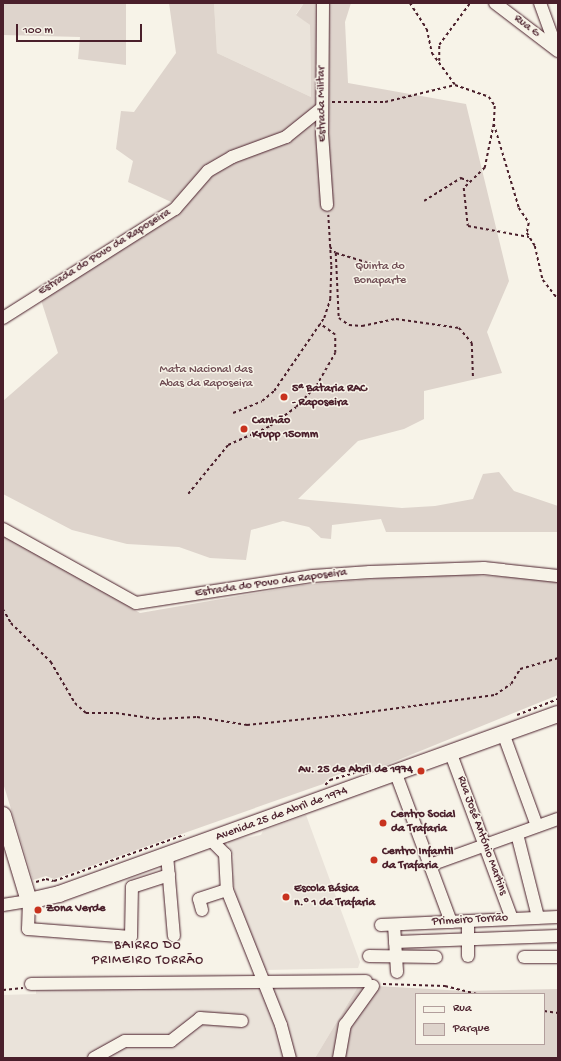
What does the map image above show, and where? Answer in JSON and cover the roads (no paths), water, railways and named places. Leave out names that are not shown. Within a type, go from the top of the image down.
[{"type":"main road","name":"Avenida 25 de Abril de 1974","points":[[29,902],[167,856],[558,714]]},
{"type":"main road","points":[[3,815],[29,902]]},
{"type":"street","name":"Estrada Militar","points":[[323,3],[322,104],[327,205]]},
{"type":"street","name":"Rua G","points":[[495,3],[558,50]]},
{"type":"street","points":[[540,3],[545,25],[558,50]]},
{"type":"street","name":"Estrada do Povo da Raposeira","points":[[3,318],[175,209],[208,171],[232,157],[286,137],[322,104]]},
{"type":"street","name":"Estrada do Povo da Raposeira","points":[[3,529],[136,603],[313,576],[370,572],[484,568],[558,576]]},
{"type":"street","points":[[503,733],[537,826]]},
{"type":"street","name":"Rua José António Martins","points":[[451,754],[512,919]]},
{"type":"street","points":[[396,774],[451,922]]},
{"type":"street","points":[[430,865],[558,819]]},
{"type":"street","points":[[517,834],[538,918]]},
{"type":"street","points":[[211,840],[225,854],[227,890],[290,1058]]},
{"type":"street","points":[[167,856],[174,936]]},
{"type":"street","points":[[29,902],[28,929],[131,937],[132,887],[169,875]]},
{"type":"street","points":[[202,910],[199,899],[227,890]]},
{"type":"street","name":"Avenida 25 de Abril de 1974","points":[[3,905],[29,902]]},
{"type":"street","name":"Primeiro Torrão","points":[[381,925],[558,916]]},
{"type":"street","points":[[468,921],[468,956]]},
{"type":"street","points":[[394,925],[397,972]]},
{"type":"street","name":"Primeiro Torrão","points":[[395,942],[558,936]]},
{"type":"street","points":[[369,956],[436,957]]},
{"type":"street","points":[[524,957],[558,957]]},
{"type":"street","points":[[31,984],[370,984],[345,1025],[339,1058]]},
{"type":"street","points":[[94,1058],[114,1053],[125,1042],[171,1041],[200,1018],[242,1021]]},
{"type":"street","points":[[282,1058],[286,1045]]},
{"type":"place","name":"5ª Bataria RAC - Raposeira","points":[[284,397]]},
{"type":"place","name":"Canhão Krupp 150mm","points":[[244,429]]},
{"type":"place","name":"Av. 25 de Abril de 1974","points":[[421,771]]},
{"type":"place","name":"Centro Social da Trafaria","points":[[383,823]]},
{"type":"place","name":"Centro Infantil da Trafaria","points":[[374,860]]},
{"type":"place","name":"Escola Básica n.º 1 da Trafaria","points":[[286,897]]},
{"type":"place","name":"Zona Verde","points":[[38,910]]},
{"type":"district","name":"BAIRRO DO PRIMEIRO TORRÃO","points":[[148,954]]},
{"type":"park label","name":"Quinta do Bonaparte","points":[[380,275]]},
{"type":"park label","name":"Mata Nacional das Abas da Raposeira","points":[[206,378]]}]
